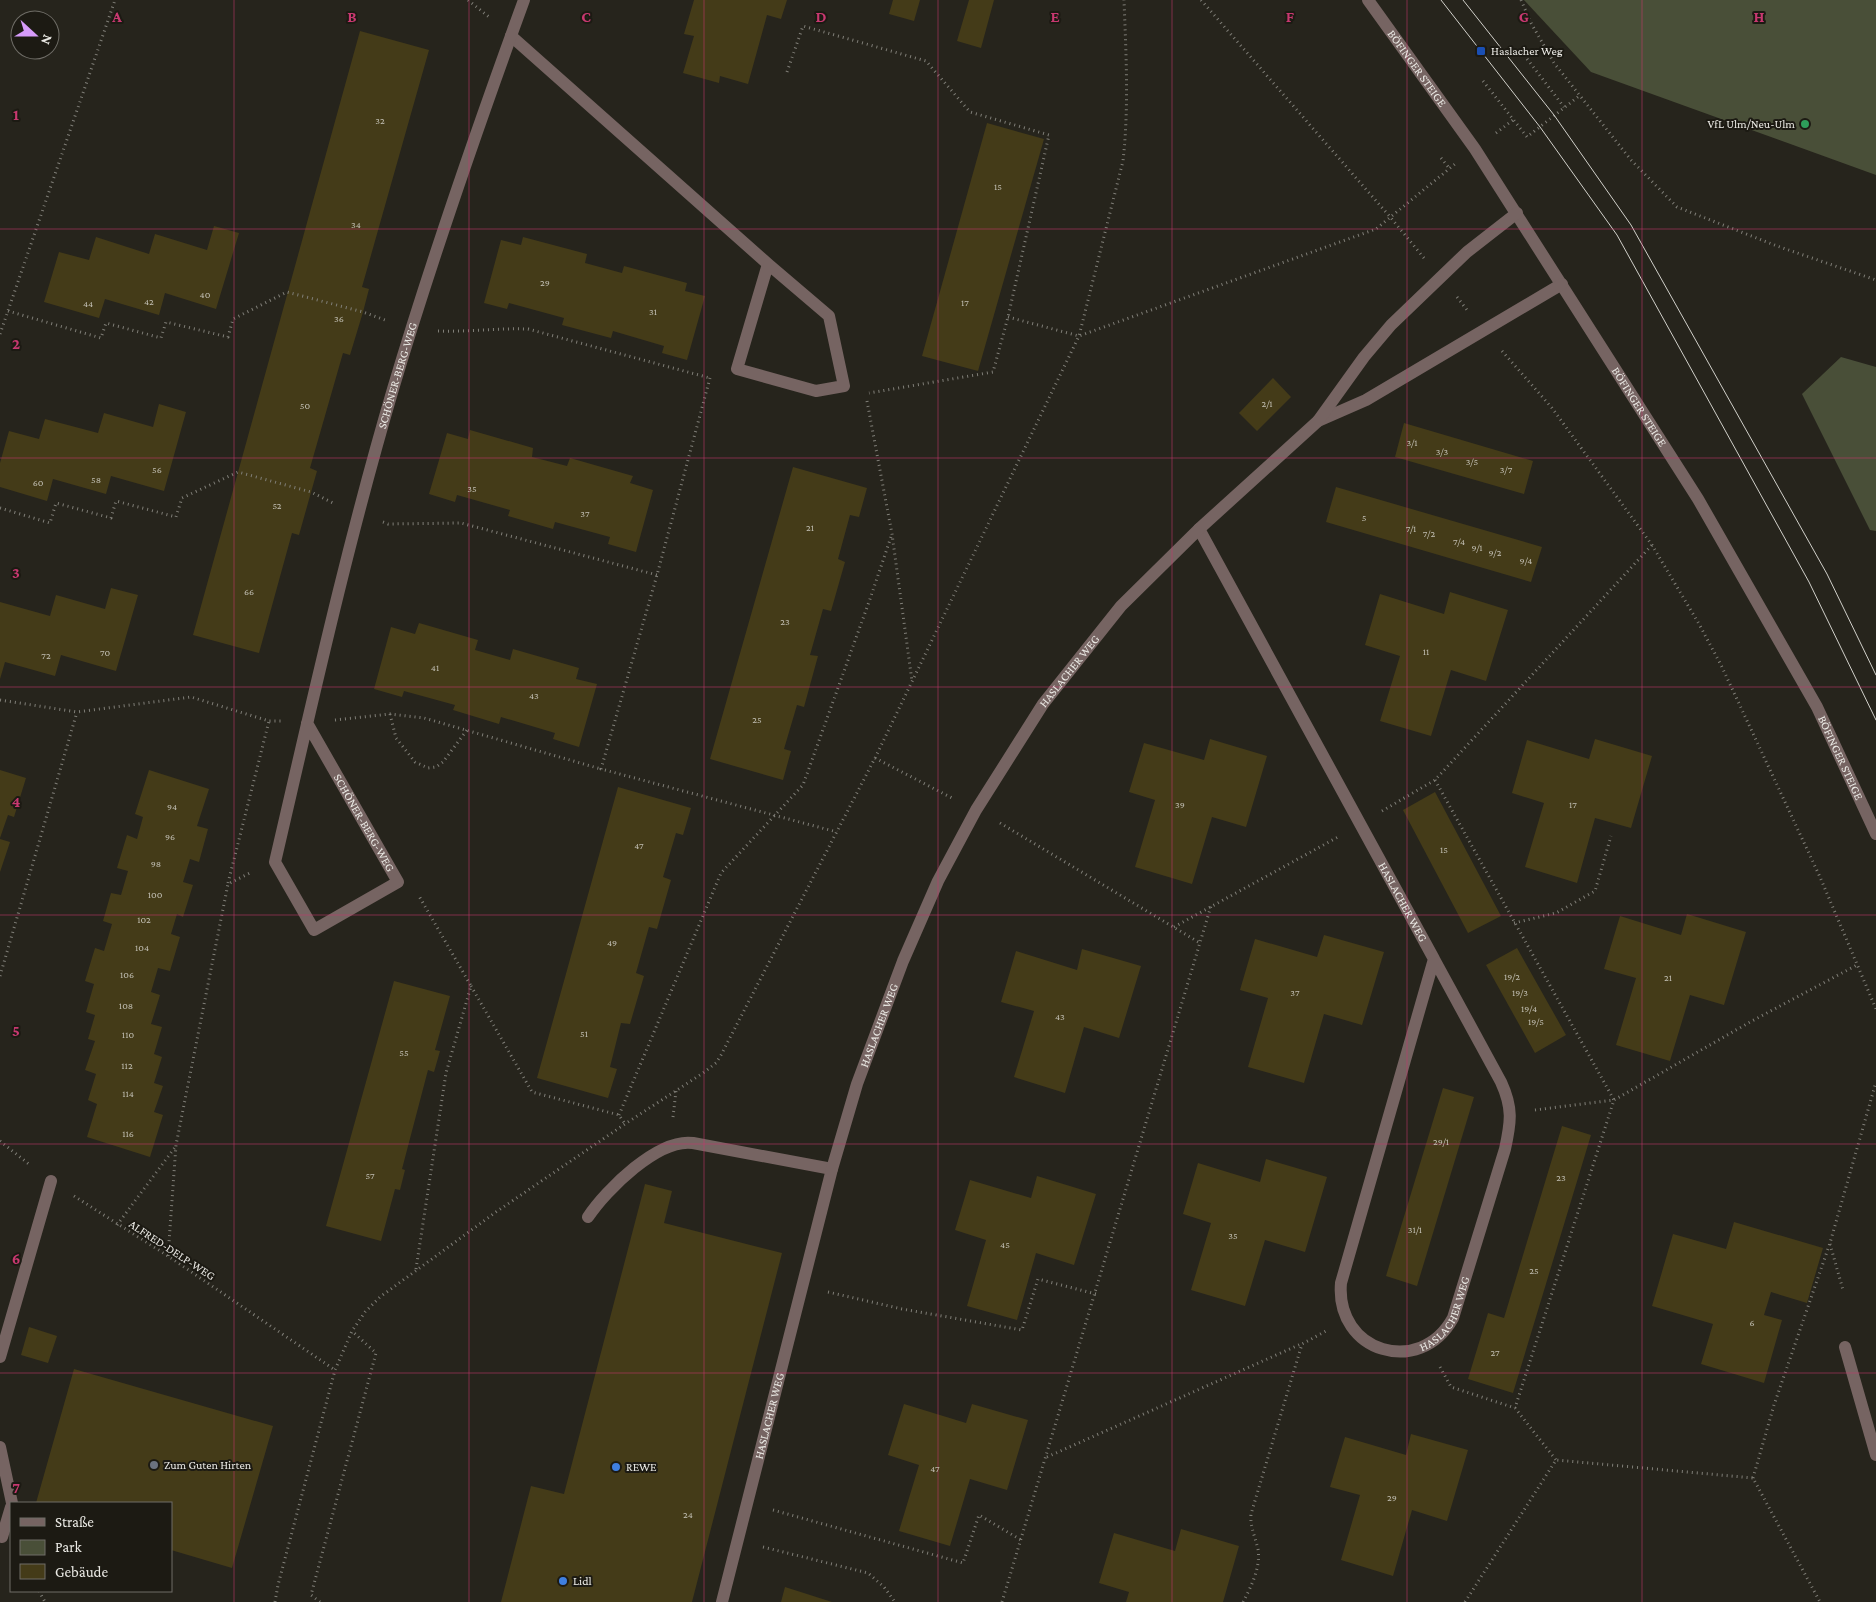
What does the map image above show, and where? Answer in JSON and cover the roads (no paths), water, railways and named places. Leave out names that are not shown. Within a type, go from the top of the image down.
[{"type":"street","name":"SCHÖNER-BERG-WEG","points":[[307,723],[398,882],[314,930],[275,862],[336,596],[393,390],[445,220],[524,0]]},
{"type":"street","name":"BÖFINGER STEIGE","points":[[1368,0],[1475,149],[1698,499],[1817,707],[1876,834]]},
{"type":"street","points":[[511,36],[829,316],[844,386],[816,391],[737,369],[768,264]]},
{"type":"street","name":"HASLACHER WEG","points":[[722,1602],[832,1169],[857,1084],[903,961],[938,880],[976,810],[1043,704],[1132,594],[1199,528],[1318,421],[1376,341],[1440,277],[1517,213]]},
{"type":"street","name":"HASLACHER WEG","points":[[1318,421],[1366,400],[1483,329],[1562,284]]},
{"type":"street","name":"HASLACHER WEG","points":[[1199,528],[1361,823],[1501,1082],[1509,1102],[1511,1113],[1505,1149],[1457,1309],[1449,1326],[1428,1344],[1410,1351],[1401,1352],[1382,1349],[1358,1335],[1347,1320],[1341,1302],[1342,1274],[1434,959]]},
{"type":"street","points":[[588,1217],[600,1200],[626,1175],[654,1154],[675,1143],[693,1143],[832,1169]]},
{"type":"street","points":[[0,1357],[50,1181]]},
{"type":"street","points":[[1845,1346],[1876,1455]]},
{"type":"street","points":[[0,1447],[12,1502]]},
{"type":"street","points":[[2,1537],[10,1510]]},
{"type":"tram line","points":[[1441,0],[1540,127],[1617,235],[1809,582],[1876,720]]},
{"type":"tram line","points":[[1463,0],[1554,115],[1631,225],[1827,574],[1876,675]]},
{"type":"place","name":"Haslacher Weg","points":[[1481,51]]},
{"type":"place","name":"VfL Ulm/Neu-Ulm","points":[[1805,124]]},
{"type":"place","name":"Zum Guten Hirten","points":[[154,1465]]},
{"type":"place","name":"REWE","points":[[616,1467]]},
{"type":"place","name":"Lidl","points":[[563,1581]]}]
